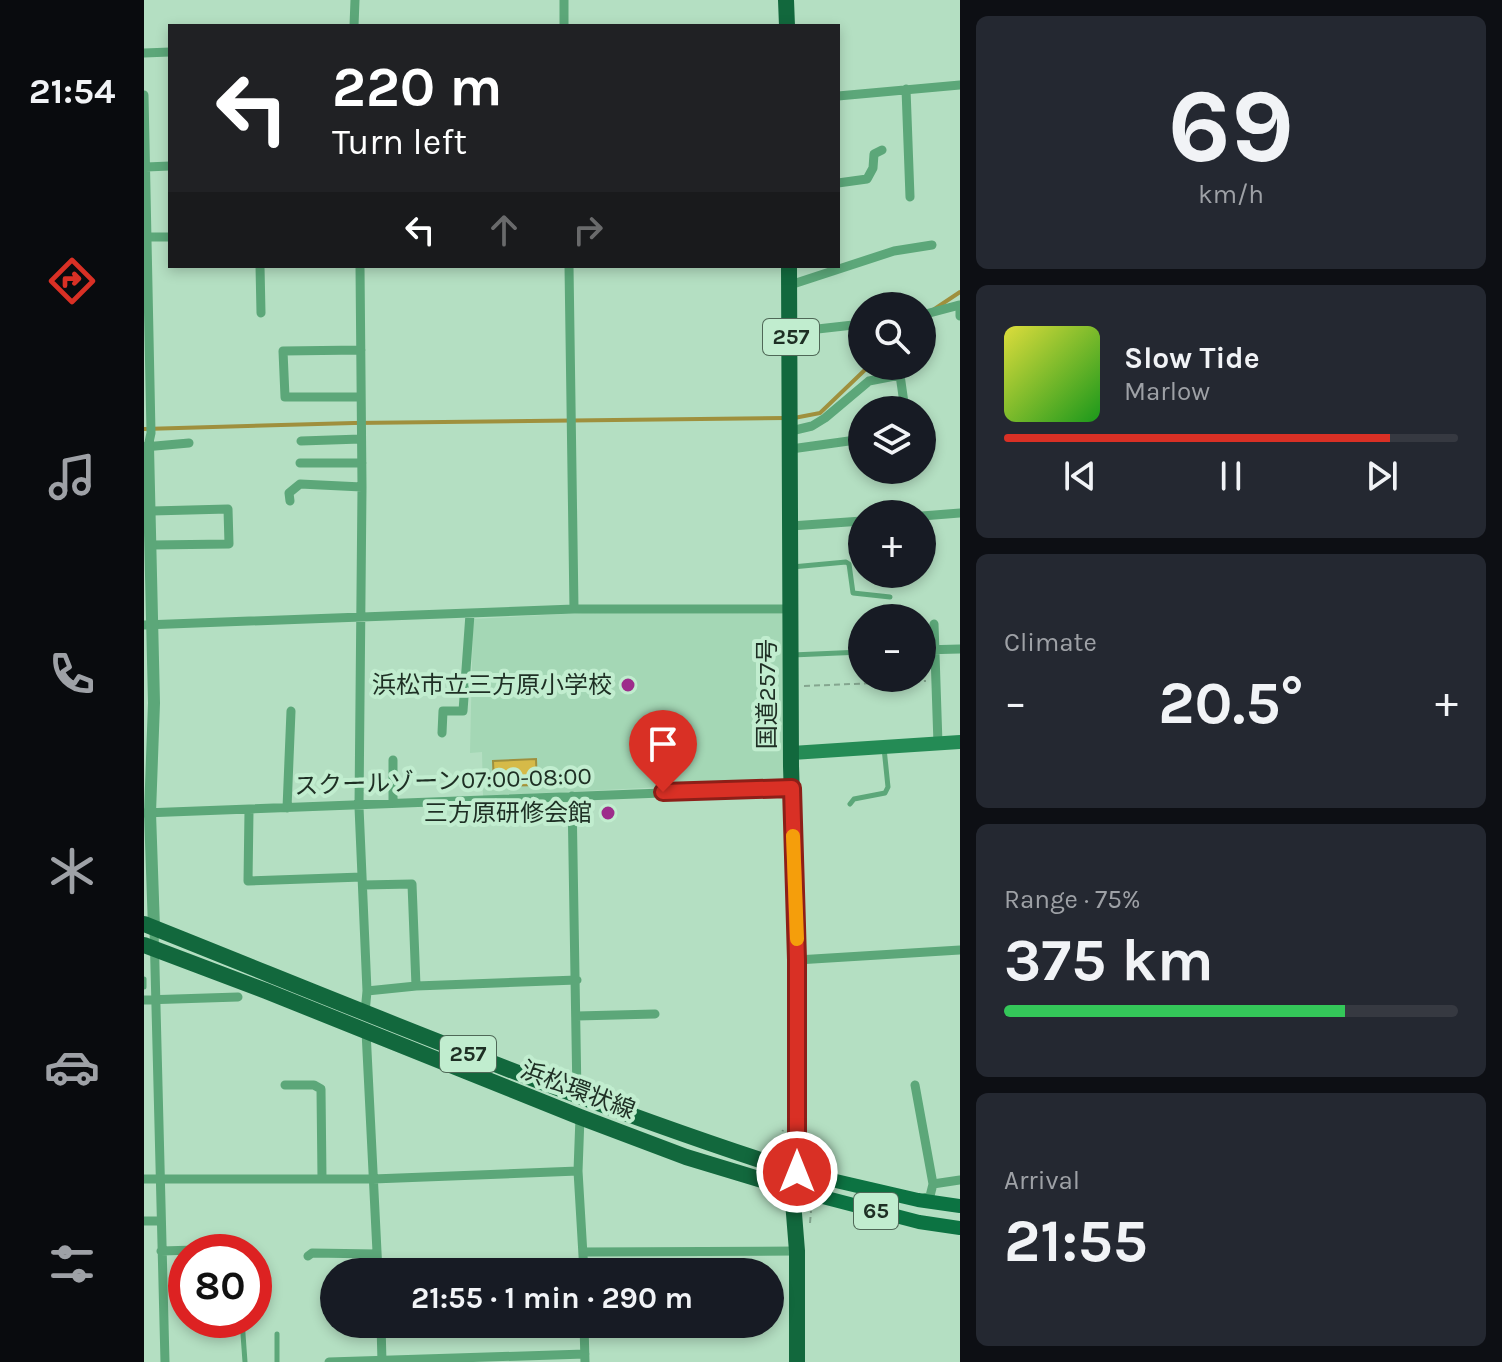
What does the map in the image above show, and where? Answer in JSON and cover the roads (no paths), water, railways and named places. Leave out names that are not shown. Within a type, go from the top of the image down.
[{"type":"highway","points":[[786,0],[787,24]]},
{"type":"highway","name":"国道257号","points":[[789,268],[792,788],[797,960],[797,1172],[792,1189],[797,1251],[797,1362]]},
{"type":"highway","name":"浜松環状線","points":[[149,926],[577,1097],[692,1139],[797,1172]]},
{"type":"highway","name":"浜松環状線","points":[[149,947],[686,1157],[792,1189]]},
{"type":"main road","points":[[792,753],[960,742]]},
{"type":"main road","name":"浜松環状線","points":[[797,1172],[918,1200],[960,1206]]},
{"type":"main road","name":"浜松環状線","points":[[792,1189],[919,1222],[960,1228]]},
{"type":"street","points":[[354,24],[355,0]]},
{"type":"street","points":[[564,0],[564,24]]},
{"type":"street","points":[[144,53],[168,52]]},
{"type":"street","points":[[840,96],[960,85]]},
{"type":"street","points":[[906,89],[910,197]]},
{"type":"street","points":[[144,95],[151,433],[146,447],[152,511],[147,813],[149,947],[156,1000],[165,1362]]},
{"type":"street","points":[[840,183],[867,179],[873,168],[874,154],[882,150]]},
{"type":"street","points":[[145,169],[168,166]]},
{"type":"street","points":[[148,237],[168,237]]},
{"type":"street","points":[[790,285],[894,251],[932,245]]},
{"type":"street","points":[[260,268],[261,313]]},
{"type":"street","points":[[360,268],[359,807],[367,991],[365,1013]]},
{"type":"street","points":[[569,268],[574,609]]},
{"type":"street","points":[[936,312],[960,305],[960,316]]},
{"type":"street","points":[[791,332],[848,326]]},
{"type":"street","points":[[361,350],[283,351],[285,397],[361,397]]},
{"type":"street","points":[[851,396],[869,381],[900,375],[903,396]]},
{"type":"street","points":[[791,421],[812,426],[848,399]]},
{"type":"street","points":[[301,441],[361,439]]},
{"type":"street","points":[[791,449],[848,441]]},
{"type":"street","points":[[146,447],[189,443]]},
{"type":"street","points":[[300,463],[362,463]]},
{"type":"street","points":[[290,501],[289,493],[300,484],[362,487]]},
{"type":"street","points":[[152,511],[228,509],[229,544],[152,545]]},
{"type":"street","points":[[936,515],[960,513]]},
{"type":"street","points":[[791,526],[848,522]]},
{"type":"street","points":[[149,625],[574,609],[791,609]]},
{"type":"street","points":[[442,733],[443,711],[463,711],[470,614]]},
{"type":"street","points":[[938,744],[936,650],[960,649]]},
{"type":"street","points":[[287,808],[291,711]]},
{"type":"street","points":[[393,760],[393,802]]},
{"type":"street","name":"スクールゾーン07:00-08:00","points":[[147,813],[792,788]]},
{"type":"street","points":[[572,796],[577,1097]]},
{"type":"street","points":[[249,811],[248,881],[412,884],[416,986]]},
{"type":"street","points":[[797,960],[960,950]]},
{"type":"street","points":[[367,991],[416,986],[577,980]]},
{"type":"street","points":[[144,1000],[238,997]]},
{"type":"street","points":[[577,1016],[655,1014]]},
{"type":"street","points":[[366,1031],[377,1258]]},
{"type":"street","points":[[285,1085],[314,1085],[321,1089],[322,1179]]},
{"type":"street","points":[[915,1085],[933,1184],[930,1196],[918,1200]]},
{"type":"street","points":[[580,1117],[578,1171],[583,1258]]},
{"type":"street","points":[[144,1179],[373,1179],[578,1171]]},
{"type":"street","points":[[933,1184],[960,1180]]},
{"type":"street","points":[[144,1221],[160,1221]]},
{"type":"street","points":[[161,1251],[168,1251]]},
{"type":"street","points":[[583,1252],[797,1251]]},
{"type":"street","points":[[308,1256],[312,1253],[377,1254]]},
{"type":"street","points":[[381,1338],[382,1361]]},
{"type":"street","points":[[329,1362],[585,1358],[584,1338]]},
{"type":"lane","points":[[791,567],[846,562],[849,564],[853,593],[890,597]]},
{"type":"lane","points":[[791,655],[848,653]]},
{"type":"lane","points":[[850,804],[854,799],[885,793],[888,787],[884,747]]},
{"type":"lane","points":[[144,979],[144,987]]},
{"type":"lane","points":[[277,1334],[277,1362]]},
{"type":"lane","points":[[243,1338],[245,1362]]},
{"type":"waterway","points":[[936,308],[960,292]]},
{"type":"waterway","points":[[794,418],[820,413],[854,380]]},
{"type":"waterway","points":[[144,429],[785,418]]},
{"type":"place","name":"浜松市立三方原小学校","points":[[628,685]]},
{"type":"place","name":"三方原研修会館","points":[[608,813]]}]
